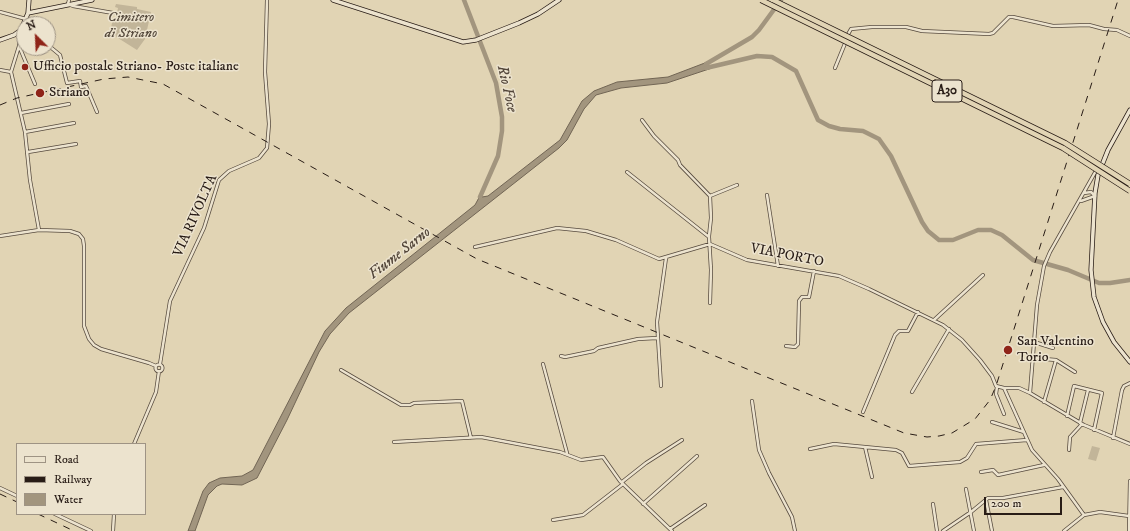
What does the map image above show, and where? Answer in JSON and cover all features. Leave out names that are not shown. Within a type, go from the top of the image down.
[{"type":"highway","name":"A30","points":[[760,0],[1063,148],[1130,191]]},
{"type":"highway","name":"A30","points":[[773,0],[1065,143],[1130,184]]},
{"type":"main road","points":[[27,16],[29,0]]},
{"type":"main road","points":[[28,13],[68,2],[92,0]]},
{"type":"main road","points":[[333,0],[463,42],[476,40],[538,14],[559,0]]},
{"type":"main road","points":[[0,40],[16,33]]},
{"type":"main road","points":[[1130,110],[1110,146],[1098,174],[1094,196],[1091,270],[1093,291],[1103,322],[1114,342],[1130,362]]},
{"type":"street","name":"VIA RIVOLTA","points":[[134,443],[156,392],[159,371],[162,368],[160,364],[163,357],[170,301],[204,228],[219,180],[229,171],[259,158],[267,148],[269,130],[265,72],[267,34],[265,13],[267,0]]},
{"type":"street","points":[[68,2],[80,8],[113,13]]},
{"type":"street","points":[[0,12],[16,16]]},
{"type":"street","points":[[835,68],[849,31],[855,28],[906,27],[922,31],[989,34],[994,33],[1009,18],[1013,17],[1053,26],[1089,25],[1104,30],[1117,30],[1130,36]]},
{"type":"street","points":[[56,52],[60,55],[67,83],[80,81],[81,87],[86,86],[97,112]]},
{"type":"street","points":[[16,56],[12,72],[25,132],[30,180],[39,230]]},
{"type":"street","points":[[23,56],[34,84]]},
{"type":"street","points":[[0,70],[12,72]]},
{"type":"street","points":[[21,113],[70,104]]},
{"type":"street","points":[[642,120],[654,136],[710,196],[710,303]]},
{"type":"street","points":[[25,132],[74,124]]},
{"type":"street","points":[[28,152],[76,144]]},
{"type":"street","points":[[1030,393],[1037,305],[1044,266],[1110,146]]},
{"type":"street","points":[[627,172],[709,237]]},
{"type":"street","points":[[710,196],[737,185]]},
{"type":"street","points":[[1081,201],[1094,196],[1091,192],[1083,193]]},
{"type":"street","points":[[767,195],[778,266]]},
{"type":"street","points":[[475,246],[557,228],[586,231],[616,240],[659,259],[710,244]]},
{"type":"street","points":[[0,236],[39,230],[73,231],[81,236],[84,263],[84,326],[91,342],[101,349],[149,363],[156,366],[159,371]]},
{"type":"street","name":"VIA PORTO","points":[[710,244],[747,260],[814,271],[845,279],[934,320],[962,340],[992,376],[996,387],[996,394],[1004,414]]},
{"type":"street","points":[[661,386],[657,338],[657,317],[666,258]]},
{"type":"street","points":[[786,346],[795,347],[798,344],[799,301],[802,297],[809,297],[814,271]]},
{"type":"street","points":[[934,320],[983,275]]},
{"type":"street","points":[[863,412],[895,335],[899,331],[908,331],[918,312]]},
{"type":"street","points":[[912,392],[949,330]]},
{"type":"street","points":[[561,356],[564,357],[594,351],[598,348],[638,339],[657,338]]},
{"type":"street","points":[[1034,342],[1053,348]]},
{"type":"street","points":[[1033,358],[1056,360],[1075,372]]},
{"type":"street","points":[[1044,402],[1056,360]]},
{"type":"street","points":[[156,366],[160,364]]},
{"type":"street","points":[[543,364],[568,454]]},
{"type":"street","points":[[341,370],[401,405],[462,401],[471,438]]},
{"type":"street","points":[[1113,438],[1122,390],[1124,386],[1130,383]]},
{"type":"street","points":[[1067,416],[1074,386],[1102,393],[1094,430]]},
{"type":"street","points":[[996,387],[1019,388],[1094,430],[1130,444]]},
{"type":"street","points":[[1004,388],[1032,450],[1084,515]]},
{"type":"street","points":[[1069,450],[1070,437],[1081,423],[1088,390]]},
{"type":"street","points":[[752,401],[759,450],[792,517],[795,531]]},
{"type":"street","points":[[992,422],[1024,432]]},
{"type":"street","points":[[394,442],[481,437],[516,442],[568,454],[581,460],[603,457],[622,483],[671,530],[705,505]]},
{"type":"street","points":[[553,520],[583,515],[646,463],[682,440]]},
{"type":"street","points":[[810,449],[834,444],[899,451],[902,453],[909,466],[960,462],[969,456],[976,444],[1027,440]]},
{"type":"street","points":[[865,447],[872,477]]},
{"type":"street","points":[[643,504],[697,456]]},
{"type":"street","points":[[981,472],[994,470],[998,475],[1044,465]]},
{"type":"street","points":[[1129,531],[1130,481]]},
{"type":"street","points":[[943,531],[971,512],[988,498],[1003,498],[1063,487]]},
{"type":"street","points":[[0,488],[16,496]]},
{"type":"street","points":[[966,489],[974,531]]},
{"type":"street","points":[[986,499],[992,531]]},
{"type":"street","points":[[933,504],[937,531]]},
{"type":"street","points":[[1064,531],[1084,515],[1100,512],[1129,516]]},
{"type":"street","points":[[57,515],[91,531]]},
{"type":"street","points":[[113,530],[114,515]]},
{"type":"green space","name":"Cimitero di Striano","points":[[116,4],[137,7],[137,9],[151,12],[145,39],[137,50],[110,33],[113,18],[116,18],[118,8],[115,7]]},
{"type":"green space","points":[[1092,446],[1100,448],[1096,461],[1088,459]]},
{"type":"water","name":"Fiume Sarno","points":[[710,61],[707,66],[712,68],[667,83],[621,88],[596,95],[584,109],[567,140],[559,148],[349,313],[330,334],[319,352],[287,420],[257,478],[242,485],[222,484],[217,486],[208,495],[195,531],[188,531],[203,491],[209,483],[220,478],[242,476],[253,470],[325,331],[346,308],[475,205],[482,192],[482,197],[488,196],[560,140],[582,101],[594,91],[617,82],[668,77]]},
{"type":"waterway","name":"Rio Foce","points":[[464,0],[496,83],[502,117],[502,131],[498,156],[480,197]]},
{"type":"waterway","points":[[706,64],[752,37],[781,0]]},
{"type":"waterway","points":[[706,68],[757,56],[772,57],[796,71],[818,120],[829,126],[840,129],[863,131],[879,139],[891,156],[922,222],[928,231],[939,240],[953,240],[978,230],[991,230],[1002,235],[1033,260],[1068,270],[1099,283],[1130,280]]},
{"type":"railway","points":[[0,105],[17,98],[104,79],[128,77],[163,84],[477,259],[904,433],[927,437],[939,436],[952,433],[975,419],[990,400],[996,386],[1118,0]]},
{"type":"railway","points":[[0,494],[16,502]]},
{"type":"railway","points":[[40,515],[74,531]]},
{"type":"place","name":"Ufficio postale Striano- Poste italiane","points":[[25,67]]},
{"type":"place","name":"Striano","points":[[40,93]]},
{"type":"place","name":"San Valentino Torio","points":[[1008,350]]}]
